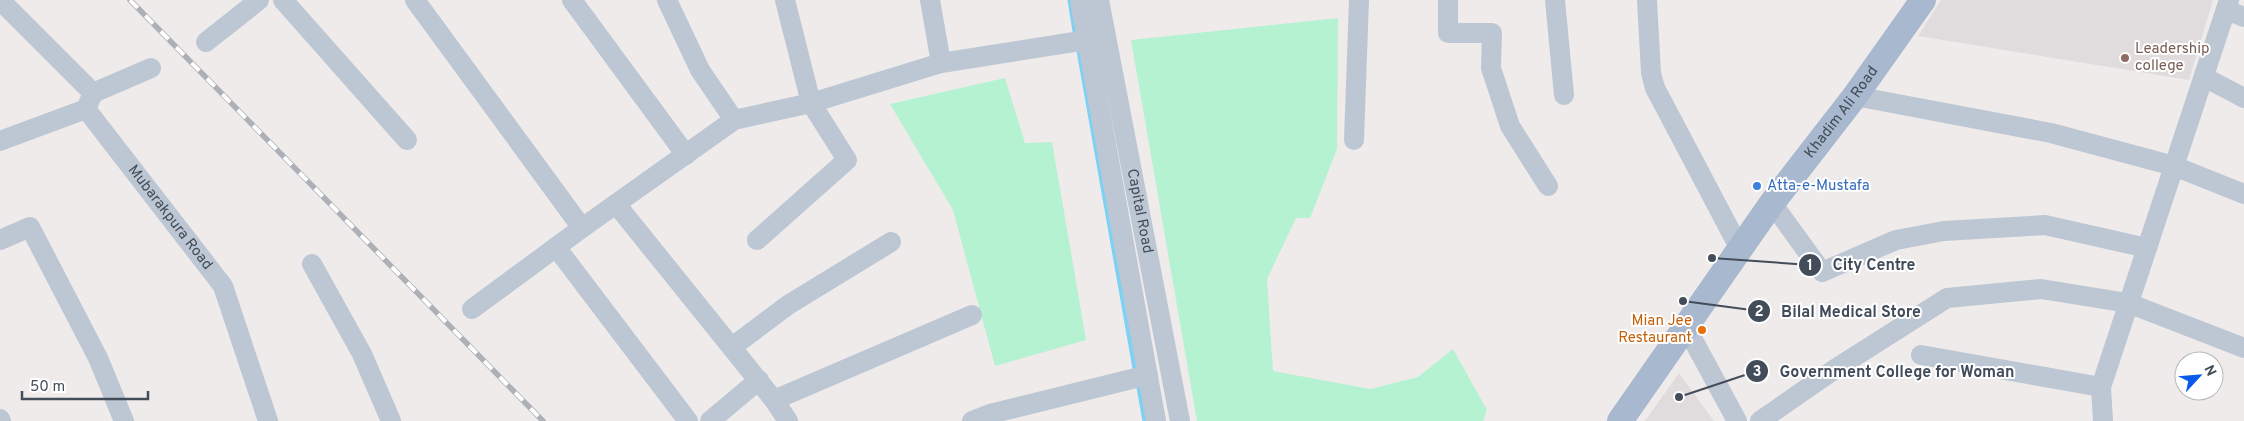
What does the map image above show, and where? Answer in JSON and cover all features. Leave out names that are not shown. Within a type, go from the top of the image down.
[{"type":"main road","name":"Khadim Ali Road","points":[[1620,421],[1772,203],[1855,96],[1923,0]]},
{"type":"street","name":"Mubarakpura Road","points":[[0,0],[90,101],[223,286],[268,421]]},
{"type":"street","points":[[206,42],[259,0]]},
{"type":"street","points":[[283,0],[407,140]]},
{"type":"street","points":[[415,0],[582,228]]},
{"type":"street","points":[[572,0],[686,155]]},
{"type":"street","points":[[667,0],[700,70],[734,120]]},
{"type":"street","points":[[757,240],[847,160],[811,103],[785,0]]},
{"type":"street","points":[[930,0],[941,62]]},
{"type":"street","points":[[1080,0],[1096,38],[1156,421]]},
{"type":"street","name":"Capital Road","points":[[1099,0],[1096,38],[1180,421]]},
{"type":"street","points":[[1354,140],[1358,0]]},
{"type":"street","points":[[1448,0],[1448,34],[1492,33],[1491,68],[1510,126],[1548,186]]},
{"type":"street","points":[[1555,0],[1564,95]]},
{"type":"street","points":[[1646,0],[1651,73],[1655,88],[1740,249]]},
{"type":"street","points":[[2103,421],[2101,387],[2204,77],[2233,9]]},
{"type":"street","points":[[472,309],[734,120],[811,103],[941,62],[1096,38]]},
{"type":"street","points":[[0,141],[90,101],[151,68]]},
{"type":"street","points":[[2204,77],[2244,98]]},
{"type":"street","points":[[1855,96],[2051,133],[2174,166],[2244,194]]},
{"type":"street","points":[[1772,203],[1822,272],[1896,240],[1944,231],[2045,225],[2147,248]]},
{"type":"street","points":[[616,204],[759,380],[788,421]]},
{"type":"street","points":[[0,240],[30,227],[98,358],[124,421]]},
{"type":"street","points":[[732,346],[788,305],[891,242]]},
{"type":"street","points":[[556,247],[688,421]]},
{"type":"street","points":[[312,264],[362,354],[391,421]]},
{"type":"street","points":[[1760,421],[1835,369],[1947,298],[2041,289],[2128,302],[2244,348]]},
{"type":"street","points":[[774,400],[972,315]]},
{"type":"street","points":[[1686,327],[1737,421]]},
{"type":"street","points":[[1921,355],[2101,387]]},
{"type":"street","points":[[972,421],[990,414],[1148,375]]},
{"type":"street","points":[[710,421],[759,380]]},
{"type":"shaded area","name":"Leadership college","points":[[1941,0],[2213,0],[2189,80],[1918,36]]},
{"type":"shaded area","points":[[1679,373],[1714,421],[1645,421]]},
{"type":"green space","points":[[1338,18],[1337,149],[1310,218],[1296,218],[1267,279],[1273,371],[1370,389],[1418,377],[1453,349],[1487,410],[1483,421],[1197,421],[1131,40]]},
{"type":"green space","points":[[1005,78],[1025,143],[1052,142],[1086,340],[995,366],[953,210],[890,104]]},
{"type":"waterway","points":[[1070,0],[1076,37]]},
{"type":"waterway","points":[[1078,45],[1136,374]]},
{"type":"waterway","points":[[1138,382],[1145,421]]},
{"type":"railway","points":[[130,0],[543,421]]},
{"type":"place","name":"Leadership college","points":[[2125,58]]},
{"type":"place","name":"Atta-e-Mustafa","points":[[1757,186]]},
{"type":"place","name":"City Centre","points":[[1712,258]]},
{"type":"place","name":"Bilal Medical Store","points":[[1683,301]]},
{"type":"place","name":"Mian Jee Restaurant","points":[[1702,330]]},
{"type":"place","name":"Government College for Woman","points":[[1679,397]]}]
